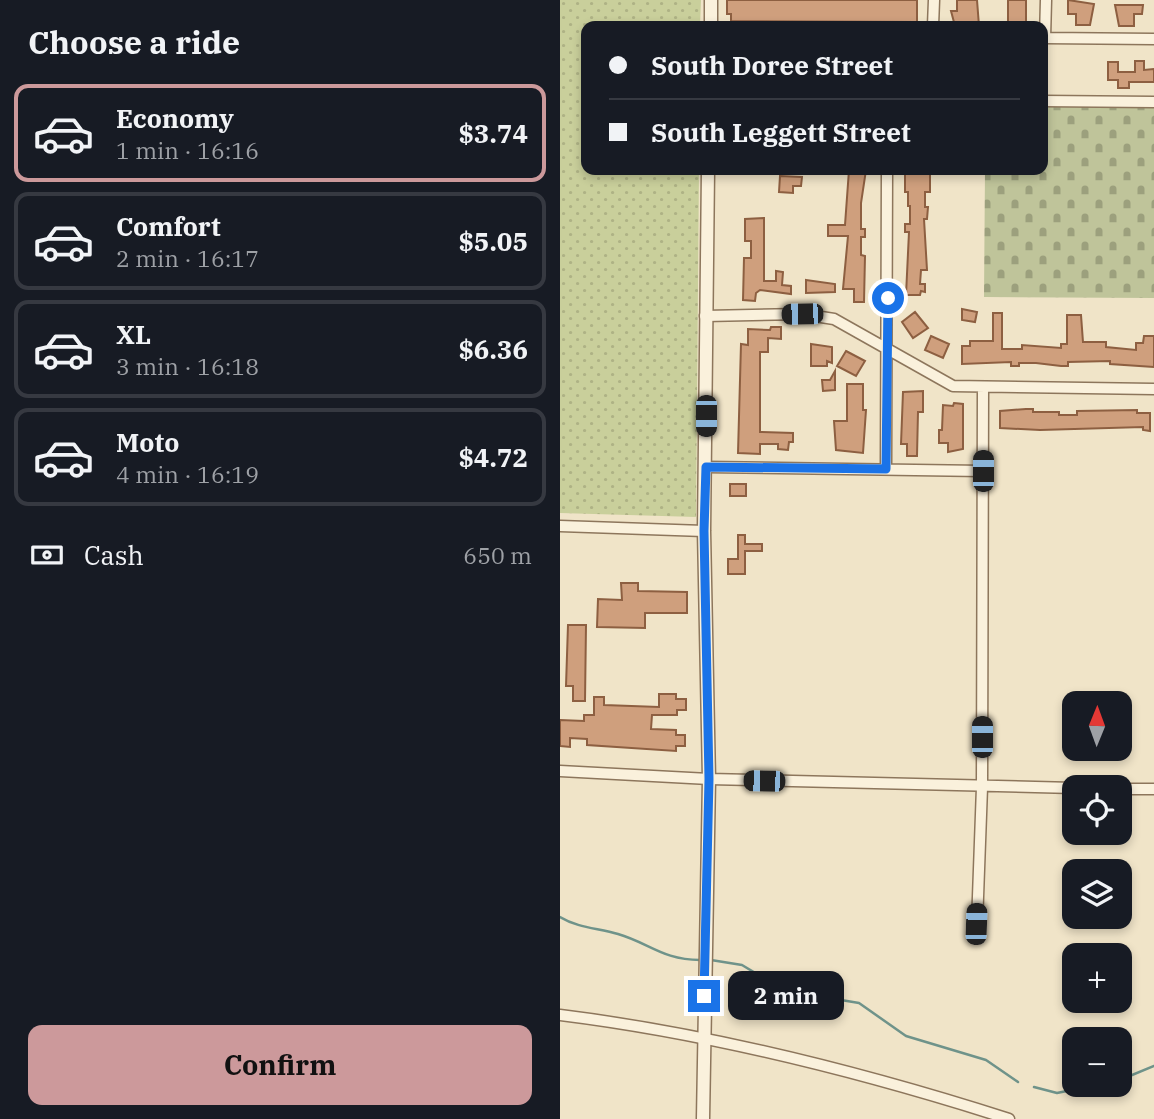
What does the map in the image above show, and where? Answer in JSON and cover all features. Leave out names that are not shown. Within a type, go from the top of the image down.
[{"type":"street","points":[[710,21],[711,0]]},
{"type":"street","points":[[933,21],[934,0]]},
{"type":"street","points":[[1045,21],[1046,0]]},
{"type":"street","points":[[1048,38],[1154,39]]},
{"type":"street","points":[[1048,102],[1154,102]]},
{"type":"street","points":[[703,1119],[709,779],[704,531],[708,175]]},
{"type":"street","points":[[886,469],[887,175]]},
{"type":"street","points":[[705,316],[820,316],[851,327],[953,386],[1154,389]]},
{"type":"street","points":[[976,924],[982,787],[983,387]]},
{"type":"street","points":[[706,467],[983,471]]},
{"type":"street","points":[[560,526],[704,531]]},
{"type":"street","points":[[560,771],[709,779],[1062,788]]},
{"type":"street","points":[[1132,789],[1154,789]]},
{"type":"street","points":[[560,1015],[704,1038],[856,1072],[1009,1119]]},
{"type":"green space","points":[[560,0],[701,0],[700,21],[581,21],[581,175],[699,175],[696,517],[560,513]]},
{"type":"green space","points":[[1048,106],[1154,106],[1154,298],[984,297],[985,175],[1048,175]]},
{"type":"building","points":[[727,0],[917,0],[917,21],[731,21],[731,14],[727,14]]},
{"type":"building","points":[[957,0],[977,0],[979,21],[954,21],[951,11],[957,11]]},
{"type":"building","points":[[1008,0],[1026,0],[1026,21],[1008,21]]},
{"type":"building","points":[[1068,0],[1094,4],[1090,25],[1076,25],[1076,14],[1068,14]]},
{"type":"building","points":[[1115,5],[1143,5],[1142,14],[1134,14],[1134,26],[1119,26]]},
{"type":"building","points":[[1135,61],[1144,61],[1144,70],[1154,69],[1154,82],[1129,82],[1129,88],[1118,88],[1118,80],[1108,80],[1108,62],[1118,62],[1118,72],[1135,72]]},
{"type":"building","points":[[849,175],[865,175],[861,203],[861,229],[865,229],[865,237],[861,237],[861,255],[865,256],[864,302],[854,302],[854,289],[843,289],[848,236],[828,236],[828,225],[845,225]]},
{"type":"building","points":[[905,175],[930,175],[930,192],[925,192],[927,219],[924,219],[927,270],[921,270],[920,284],[925,284],[925,292],[921,291],[920,295],[906,295],[909,232],[905,232],[905,224],[910,224],[910,206],[908,192],[905,192]]},
{"type":"building","points":[[780,176],[802,177],[801,186],[793,186],[793,193],[779,192]]},
{"type":"building","points":[[764,218],[764,281],[776,281],[776,271],[783,272],[782,285],[791,286],[791,294],[760,290],[756,293],[755,301],[743,300],[744,258],[751,258],[751,241],[745,241],[745,219]]},
{"type":"building","points":[[806,280],[835,284],[835,292],[806,293]]},
{"type":"building","points":[[962,309],[977,312],[975,322],[962,320]]},
{"type":"building","points":[[915,312],[928,328],[913,338],[902,322]]},
{"type":"building","points":[[993,313],[1002,313],[1002,349],[1022,349],[1022,345],[1061,348],[1061,344],[1067,344],[1067,315],[1081,315],[1083,342],[1106,342],[1106,347],[1136,350],[1136,343],[1143,343],[1144,336],[1154,336],[1154,367],[1110,364],[1110,361],[1068,362],[1068,366],[1019,363],[1019,366],[1011,366],[1011,362],[962,364],[962,346],[970,346],[970,341],[993,341]]},
{"type":"building","points":[[771,327],[781,327],[781,339],[768,338],[768,352],[760,352],[760,432],[793,433],[793,442],[789,442],[788,450],[778,449],[778,444],[760,444],[760,454],[738,453],[741,344],[748,345],[748,329],[770,330]]},
{"type":"building","points":[[931,336],[949,344],[943,358],[925,350]]},
{"type":"building","points":[[811,344],[832,347],[832,363],[827,361],[827,366],[811,366]]},
{"type":"building","points":[[846,351],[865,361],[856,376],[837,366]]},
{"type":"building","points":[[835,371],[835,390],[823,391],[822,380],[830,380]]},
{"type":"building","points":[[847,384],[863,384],[863,410],[866,410],[863,453],[836,450],[834,421],[847,421]]},
{"type":"building","points":[[923,391],[923,412],[918,412],[917,456],[907,456],[907,444],[901,444],[903,392]]},
{"type":"building","points":[[954,403],[963,404],[963,449],[948,452],[948,443],[939,443],[939,430],[942,430],[943,405],[953,406]]},
{"type":"building","points":[[1033,409],[1033,412],[1059,412],[1059,415],[1077,415],[1077,411],[1137,410],[1137,413],[1150,413],[1150,431],[1143,430],[1143,427],[1040,430],[1000,428],[1000,411]]},
{"type":"building","points":[[730,484],[746,484],[746,496],[730,496]]},
{"type":"building","points":[[738,535],[745,535],[745,544],[762,544],[762,551],[745,551],[745,574],[728,574],[728,559],[738,559]]},
{"type":"building","points":[[621,583],[638,583],[638,591],[687,592],[687,613],[645,613],[645,628],[597,627],[598,599],[622,600]]},
{"type":"building","points":[[568,625],[586,625],[585,701],[573,701],[573,686],[566,686]]},
{"type":"building","points":[[659,694],[676,694],[676,699],[686,699],[686,710],[677,710],[677,715],[652,715],[651,729],[676,730],[676,735],[685,735],[685,746],[676,746],[676,751],[587,745],[587,739],[570,738],[570,747],[560,746],[560,720],[584,721],[584,715],[594,715],[594,697],[604,697],[604,705],[659,707]]},
{"type":"waterway","points":[[560,917],[581,926],[629,938],[666,954],[700,960]]},
{"type":"waterway","points":[[711,960],[742,965],[775,985],[799,993],[859,1003],[906,1036],[986,1060],[1018,1082]]},
{"type":"waterway","points":[[1132,1075],[1154,1066]]},
{"type":"waterway","points":[[1034,1087],[1062,1092]]},
{"type":"route","points":[[704,996],[709,779],[704,531],[706,467],[886,469],[888,298]]}]
